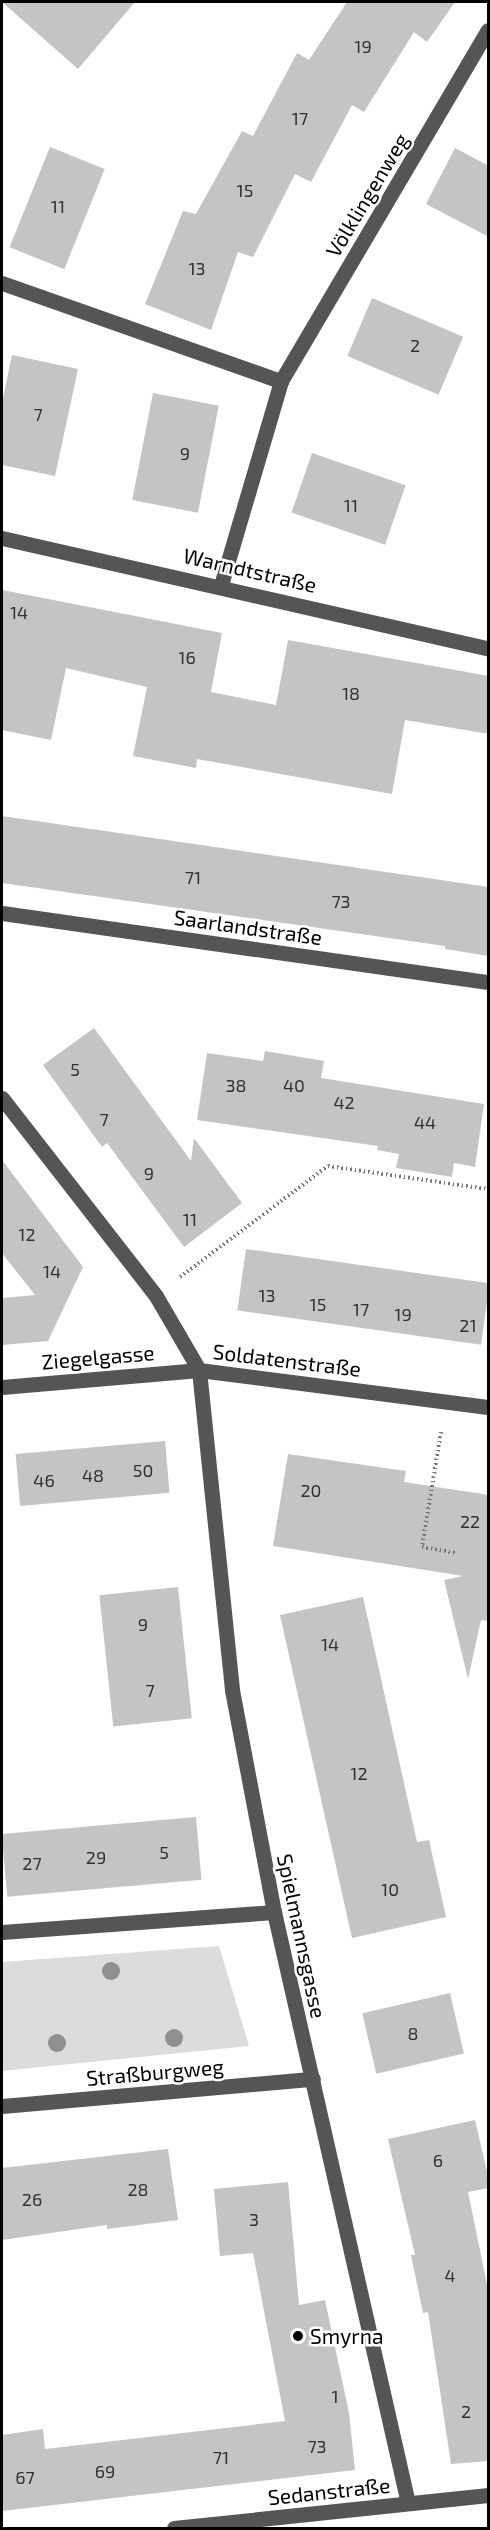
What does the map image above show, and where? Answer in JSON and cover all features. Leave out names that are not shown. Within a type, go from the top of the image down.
[{"type":"street","name":"Völklingenweg","points":[[221,585],[281,381],[489,30]]},
{"type":"street","points":[[2,283],[281,381]]},
{"type":"street","name":"Warndtstraße","points":[[2,538],[221,585],[489,648]]},
{"type":"street","name":"Saarlandstraße","points":[[2,913],[489,982]]},
{"type":"street","name":"Soldatenstraße","points":[[2,1098],[156,1296],[199,1370],[489,1407]]},
{"type":"street","name":"Ziegelgasse","points":[[2,1387],[199,1370]]},
{"type":"street","name":"Spielmannsgasse","points":[[199,1370],[232,1690],[274,1912],[408,2503]]},
{"type":"street","points":[[2,1932],[274,1912]]},
{"type":"street","name":"Straßburgweg","points":[[2,2106],[313,2079]]},
{"type":"street","name":"Sedanstraße","points":[[174,2529],[489,2495]]},
{"type":"path","points":[[156,1296],[328,1166],[489,1189]]},
{"type":"path","points":[[445,1402],[422,1547],[455,1553]]},
{"type":"shaded area","points":[[219,1946],[249,2046],[2,2071],[2,1962]]},
{"type":"building","points":[[2,2],[135,2],[78,69]]},
{"type":"building","points":[[347,2],[455,2],[427,42],[414,32],[364,112],[352,105],[311,182],[295,174],[253,257],[238,252],[211,330],[145,304],[183,211],[196,214],[242,131],[253,136],[297,53],[309,60]]},
{"type":"building","points":[[50,147],[105,169],[64,269],[10,247]]},
{"type":"building","points":[[455,148],[489,166],[489,237],[426,204]]},
{"type":"building","points":[[372,298],[463,337],[439,395],[347,356]]},
{"type":"building","points":[[12,355],[78,369],[55,476],[2,465],[2,403]]},
{"type":"building","points":[[153,393],[219,406],[198,513],[132,500]]},
{"type":"building","points":[[312,453],[406,485],[385,545],[291,513]]},
{"type":"building","points":[[2,590],[222,633],[211,692],[276,705],[288,640],[489,676],[489,734],[405,720],[392,794],[197,759],[196,768],[133,756],[147,687],[66,668],[51,740],[2,730]]},
{"type":"building","points":[[2,816],[489,887],[489,956],[445,949],[445,946],[2,883]]},
{"type":"building","points":[[94,1028],[191,1161],[194,1138],[242,1203],[184,1247],[107,1143],[102,1147],[43,1065]]},
{"type":"building","points":[[265,1051],[324,1061],[321,1078],[484,1104],[475,1167],[454,1163],[452,1177],[396,1168],[399,1154],[377,1150],[378,1146],[197,1120],[207,1053],[263,1061]]},
{"type":"building","points":[[2,1160],[83,1267],[48,1341],[2,1345],[2,1298],[35,1295],[2,1253]]},
{"type":"building","points":[[246,1249],[488,1283],[481,1345],[237,1310]]},
{"type":"building","points":[[165,1441],[170,1493],[20,1506],[16,1454]]},
{"type":"building","points":[[288,1454],[406,1471],[404,1482],[489,1495],[489,1621],[481,1620],[468,1679],[444,1580],[463,1576],[273,1546]]},
{"type":"building","points":[[178,1587],[192,1718],[113,1727],[99,1595]]},
{"type":"building","points":[[363,1597],[417,1842],[429,1840],[446,1917],[352,1938],[280,1615]]},
{"type":"building","points":[[196,1817],[201,1880],[7,1897],[2,1834]]},
{"type":"building","points":[[450,1993],[464,2053],[376,2074],[362,2013]]},
{"type":"building","points":[[475,2120],[489,2180],[489,2188],[468,2192],[489,2294],[489,2461],[451,2464],[428,2312],[423,2313],[411,2255],[415,2255],[388,2139]]},
{"type":"building","points":[[168,2149],[178,2220],[107,2229],[107,2225],[2,2240],[2,2168]]},
{"type":"building","points":[[288,2182],[299,2305],[325,2300],[349,2413],[355,2470],[2,2511],[2,2435],[43,2429],[45,2449],[285,2421],[253,2253],[220,2256],[214,2189]]},
{"type":"place","name":"Smyrna","points":[[298,2336]]}]
